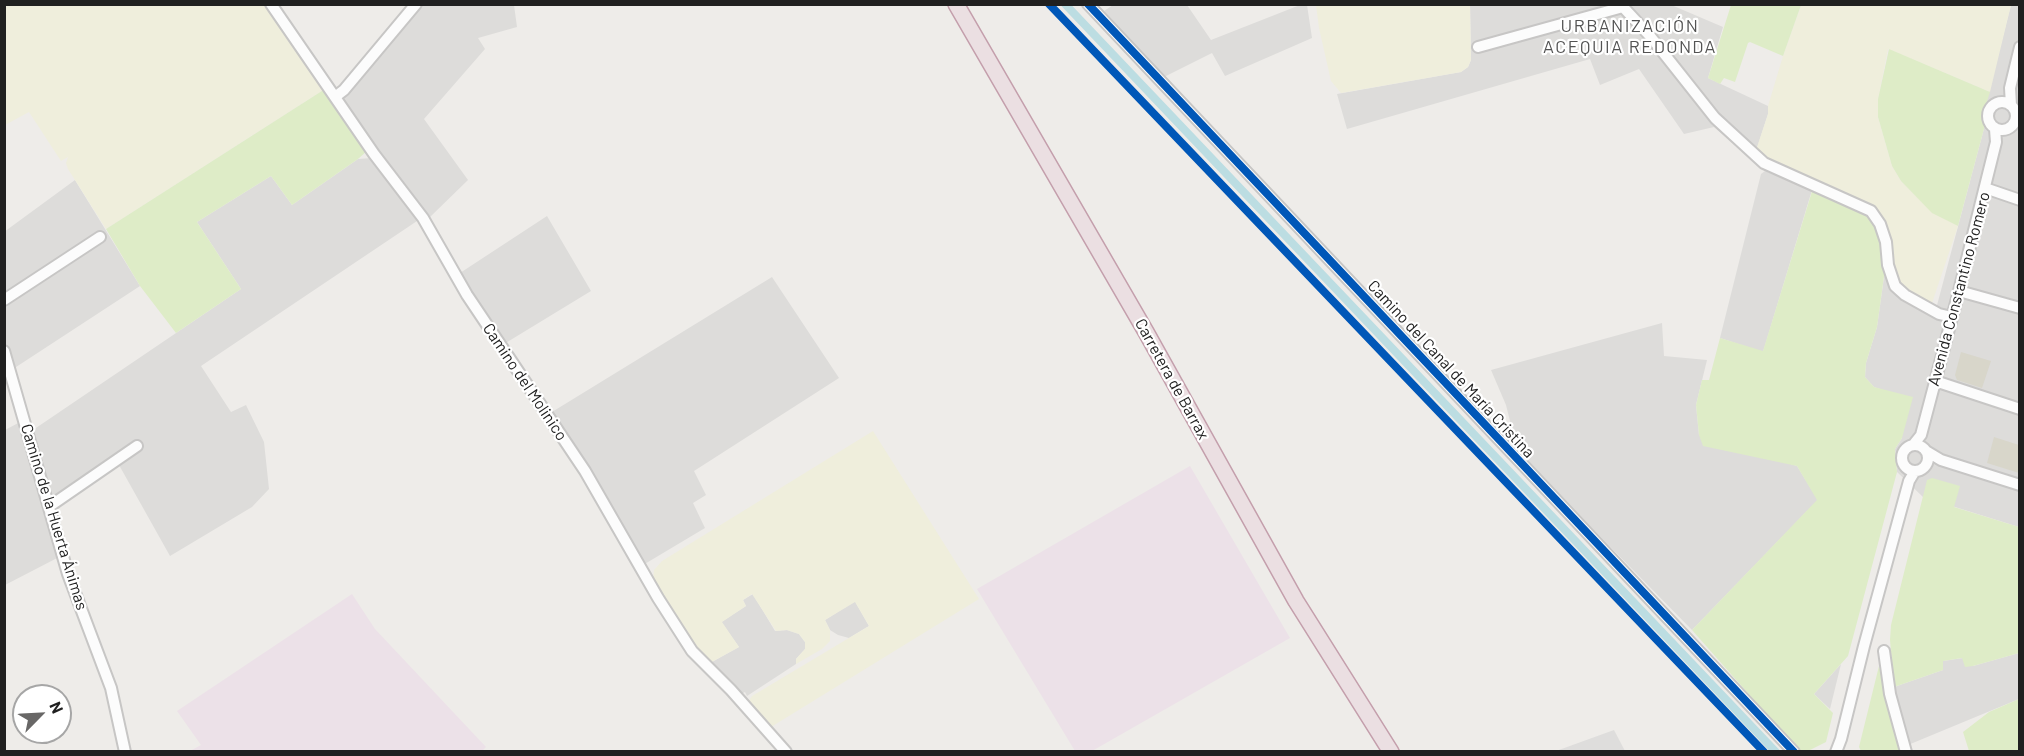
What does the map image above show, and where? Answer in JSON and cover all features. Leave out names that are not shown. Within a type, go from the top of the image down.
[{"type":"highway","name":"Carretera de Barrax","points":[[956,4],[1157,352],[1296,601],[1391,752]]},
{"type":"street","name":"Camino del Molinico","points":[[271,4],[374,154],[423,218],[467,295],[585,471],[658,598],[692,651],[786,752]]},
{"type":"street","points":[[334,97],[344,90],[416,4]]},
{"type":"street","name":"Camino del Canal de María Cristina","points":[[1088,4],[1794,752]]},
{"type":"street","points":[[1478,47],[1623,7],[1650,36],[1715,118],[1764,163],[1871,211],[1880,224],[1886,242],[1888,265],[1895,286],[1913,300],[1939,314],[1952,317]]},
{"type":"street","points":[[2006,103],[2019,47]]},
{"type":"street","points":[[2006,103],[2016,112],[2018,122],[2000,130],[1989,122],[1988,113],[1992,105],[2006,103]]},
{"type":"street","name":"Avenida Constantino Romero","points":[[1921,448],[1921,435],[2000,130]]},
{"type":"street","points":[[1985,188],[2019,200]]},
{"type":"street","points":[[4,300],[100,237]]},
{"type":"street","points":[[1959,291],[2019,308]]},
{"type":"street","name":"Camino de la Huerta Ánimas","points":[[4,351],[68,574],[111,688],[125,752]]},
{"type":"street","points":[[1935,381],[2019,409]]},
{"type":"street","points":[[50,506],[137,446]]},
{"type":"street","points":[[1911,472],[1903,462],[1903,453],[1908,446],[1921,448],[1941,460],[2019,485]]},
{"type":"street","points":[[1921,448],[1928,457],[1926,465]]},
{"type":"street","points":[[1836,752],[1911,472],[1941,460]]},
{"type":"street","points":[[1884,651],[1890,694],[1906,752]]},
{"type":"street","points":[[1841,739],[1841,752]]},
{"type":"shaded area","points":[[1669,4],[1723,27],[1708,78],[1768,106],[1768,114],[1753,161],[1714,127],[1684,134],[1639,69],[1600,85],[1590,59],[1347,129],[1337,94],[1461,72],[1468,67],[1471,60],[1470,5]]},
{"type":"shaded area","points":[[422,5],[514,5],[517,27],[478,38],[485,49],[424,119],[468,180],[429,218],[342,101],[394,32]]},
{"type":"shaded area","points":[[1113,5],[1187,5],[1211,40],[1300,5],[1307,5],[1312,38],[1225,76],[1212,53],[1162,78],[1104,11]]},
{"type":"shaded area","points":[[2011,5],[2019,5],[2019,527],[1923,497],[1897,472],[1895,449],[1902,438],[1880,389],[1874,387],[1865,377],[1866,363],[1877,327],[1885,270],[1936,309],[1985,125],[1983,114]]},
{"type":"shaded area","points":[[372,158],[420,219],[201,366],[231,412],[246,405],[264,442],[269,489],[252,507],[170,556],[119,465],[54,505],[30,432],[241,289],[197,222],[271,176],[292,205],[358,159]]},
{"type":"shaded area","points":[[1765,171],[1812,190],[1763,352],[1720,338],[1761,174]]},
{"type":"shaded area","points":[[75,180],[140,286],[13,369],[5,340],[4,232]]},
{"type":"shaded area","points":[[547,216],[591,291],[504,344],[460,273]]},
{"type":"shaded area","points":[[772,277],[839,378],[694,471],[706,495],[693,503],[705,528],[643,565],[606,499],[552,412]]},
{"type":"shaded area","points":[[1662,323],[1664,356],[1707,360],[1696,405],[1699,435],[1797,466],[1818,500],[1692,630],[1518,453],[1506,405],[1491,370]]},
{"type":"shaded area","points":[[1961,352],[1991,361],[1982,388],[1957,380],[1955,375]]},
{"type":"shaded area","points":[[22,421],[61,556],[5,585],[5,430]]},
{"type":"shaded area","points":[[1994,437],[2019,445],[2019,473],[1987,463]]},
{"type":"shaded area","points":[[1190,466],[1290,638],[1092,751],[1075,751],[977,589]]},
{"type":"shaded area","points":[[352,594],[375,629],[486,747],[481,752],[190,751],[201,745],[177,711]]},
{"type":"shaded area","points":[[753,594],[775,631],[787,630],[799,634],[805,642],[805,649],[796,659],[796,664],[747,696],[745,692],[739,695],[710,663],[739,647],[721,622],[746,606],[743,600]]},
{"type":"shaded area","points":[[855,601],[869,626],[849,638],[830,630],[825,620]]},
{"type":"shaded area","points":[[2019,653],[2019,699],[1908,745],[1894,687],[1943,670],[1943,661],[1963,658],[1973,666]]},
{"type":"shaded area","points":[[1841,664],[1830,709],[1814,694]]},
{"type":"shaded area","points":[[1614,730],[1625,751],[1556,751]]},
{"type":"green space","points":[[5,5],[266,5],[325,89],[106,229],[68,169],[66,163],[68,157],[61,161],[29,112],[5,125]]},
{"type":"green space","points":[[1316,5],[1470,5],[1471,60],[1468,67],[1461,72],[1341,93],[1331,81]]},
{"type":"green space","points":[[1731,5],[1801,5],[1783,56],[1750,42],[1735,82],[1724,78],[1720,84],[1708,78]]},
{"type":"green space","points":[[1801,5],[2011,5],[1990,92],[1888,49],[1878,99],[1878,117],[1892,166],[1901,181],[1932,212],[1958,226],[1931,306],[1900,287],[1895,277],[1885,231],[1755,153],[1783,56]]},
{"type":"green space","points":[[1889,49],[1990,92],[1983,114],[1985,125],[1958,226],[1932,213],[1901,181],[1892,166],[1878,117],[1878,99]]},
{"type":"green space","points":[[325,89],[367,151],[292,205],[271,176],[197,222],[241,289],[176,333],[140,286],[106,229]]},
{"type":"green space","points":[[1813,188],[1857,206],[1876,222],[1886,262],[1877,327],[1866,363],[1865,377],[1874,387],[1913,397],[1902,438],[1895,449],[1897,472],[1848,656],[1814,694],[1833,713],[1826,742],[1808,751],[1799,751],[1692,630],[1817,500],[1797,466],[1703,446],[1699,435],[1696,405],[1702,380],[1709,380],[1720,338],[1763,351]]},
{"type":"green space","points":[[873,431],[979,599],[771,727],[748,702],[752,696],[869,626],[855,602],[825,620],[830,630],[830,641],[822,649],[796,664],[796,659],[805,649],[805,642],[799,634],[787,630],[776,631],[752,594],[743,600],[746,606],[722,622],[739,647],[710,663],[687,634],[653,580],[654,570],[662,561]]},
{"type":"green space","points":[[1932,478],[1960,486],[1954,507],[2019,527],[2019,653],[1965,667],[1962,658],[1943,661],[1943,670],[1894,687],[1891,625],[1927,480]]},
{"type":"green space","points":[[1879,666],[1902,751],[1861,751],[1859,747]]},
{"type":"green space","points":[[2019,699],[2019,751],[1969,751],[1963,732],[1989,712]]},
{"type":"waterway","points":[[1065,4],[1776,752]]},
{"type":"cycle path","points":[[1049,4],[1764,752]]},
{"type":"cycle path","points":[[1088,4],[1794,752]]},
{"type":"district","name":"URBANIZACIÓN ACEQUIA REDONDA","points":[[1630,36]]}]
